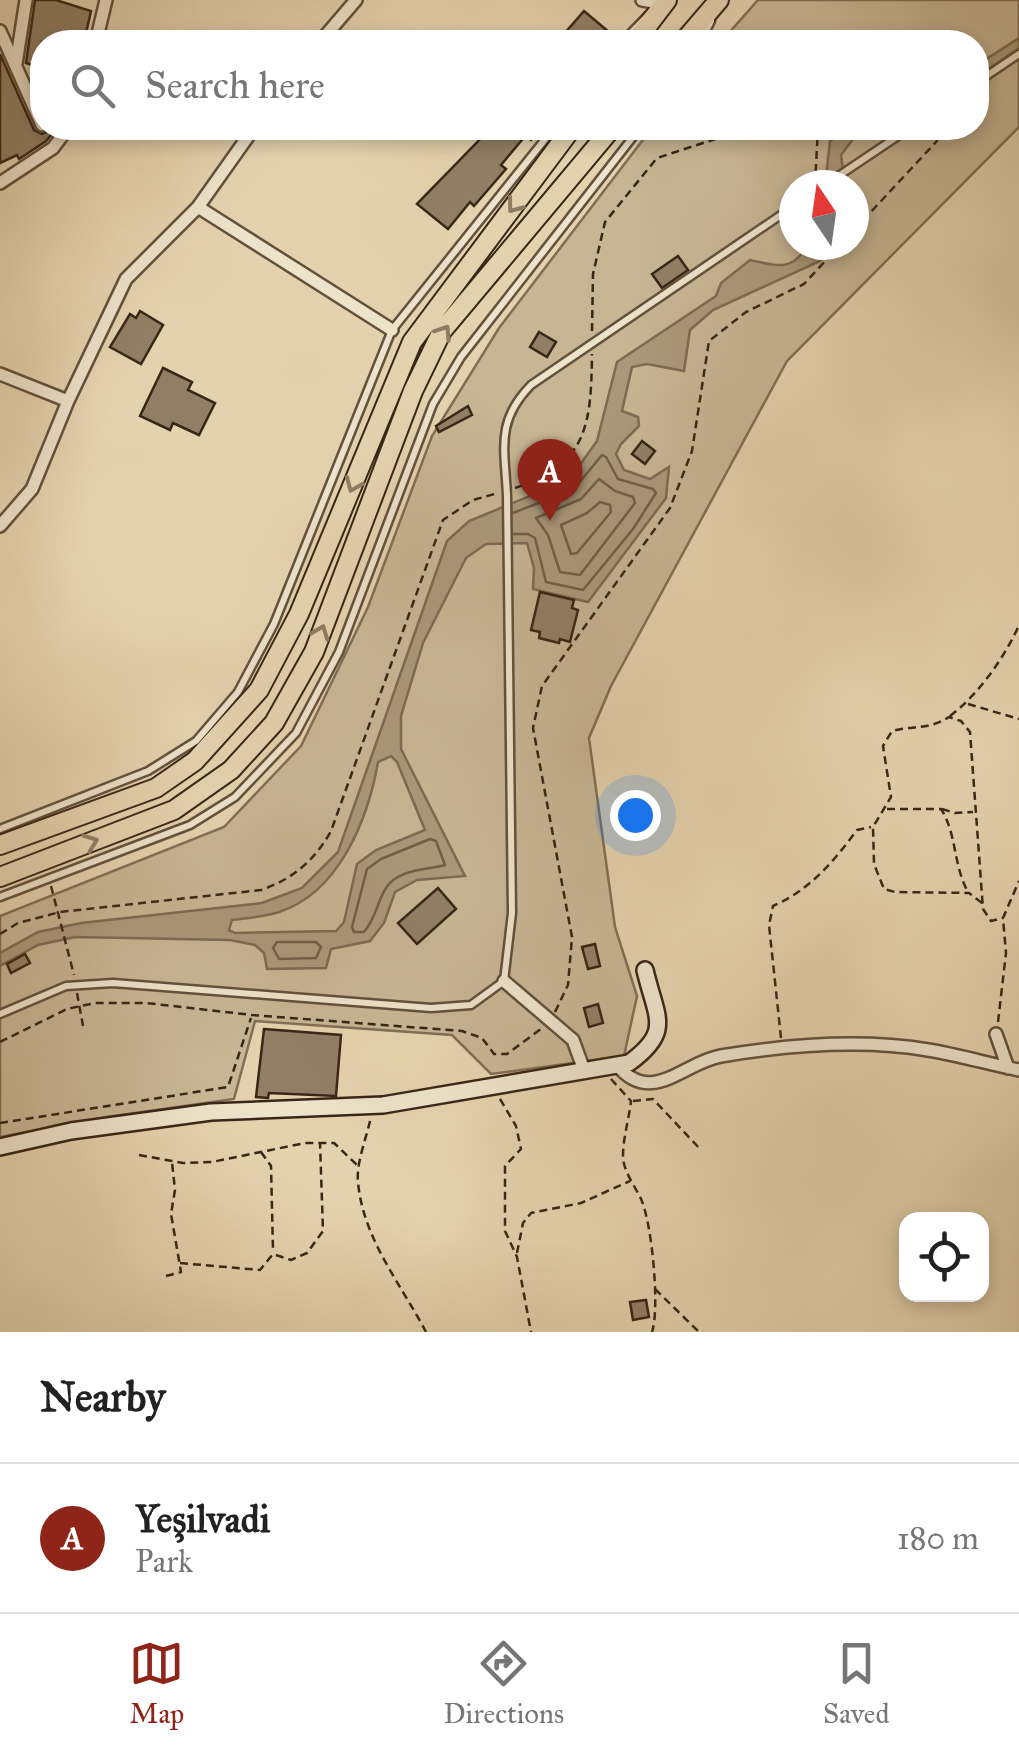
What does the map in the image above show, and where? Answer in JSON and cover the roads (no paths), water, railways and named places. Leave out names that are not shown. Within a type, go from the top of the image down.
[{"type":"main road","points":[[694,30],[720,0]]},
{"type":"main road","points":[[644,30],[665,2]]},
{"type":"main road","points":[[0,845],[156,788],[194,761],[258,690],[299,614],[412,342],[563,140]]},
{"type":"main road","points":[[0,876],[174,810],[231,770],[274,723],[314,652],[413,390],[442,331],[602,140]]},
{"type":"street","points":[[16,64],[26,0]]},
{"type":"street","points":[[99,30],[106,0]]},
{"type":"street","points":[[330,30],[356,0]]},
{"type":"street","points":[[642,0],[665,2]]},
{"type":"street","points":[[0,32],[30,96]]},
{"type":"street","points":[[49,140],[53,148]]},
{"type":"street","points":[[0,183],[59,140]]},
{"type":"street","points":[[0,526],[32,488],[126,279],[198,207],[245,140]]},
{"type":"street","points":[[198,207],[392,330]]},
{"type":"street","points":[[0,374],[68,401]]},
{"type":"street","points":[[0,1147],[72,1131],[211,1112],[374,1105],[629,1063],[653,1045],[658,1029],[645,970]]},
{"type":"street","points":[[504,981],[552,1020],[600,1068],[652,1083],[671,1080],[716,1056],[877,1045],[928,1050],[1014,1069]]},
{"type":"street","points":[[996,1034],[1014,1069]]},
{"type":"lane","points":[[706,30],[720,0]]},
{"type":"lane","points":[[632,30],[642,17],[665,2]]},
{"type":"lane","points":[[989,74],[1019,54]]},
{"type":"lane","points":[[0,829],[148,771],[196,741],[238,692],[274,624],[392,330],[544,140]]},
{"type":"lane","points":[[0,897],[190,826],[235,796],[296,732],[339,652],[433,404],[460,356],[631,140]]},
{"type":"lane","points":[[847,170],[892,140]]},
{"type":"lane","points":[[0,1014],[75,984],[113,983],[431,1008],[471,1006],[504,981],[512,912],[507,494],[502,440],[514,403],[531,385],[779,216]]},
{"type":"water","points":[[1019,38],[1019,48],[989,69],[989,57]]},
{"type":"water","points":[[852,140],[841,155],[843,170],[827,170],[830,141]]},
{"type":"water","points":[[750,260],[821,260],[713,310],[690,330],[684,371],[647,364],[632,367],[622,411],[638,417],[639,426],[616,454],[624,470],[650,479],[669,467],[666,498],[588,602],[533,589],[534,568],[527,543],[486,544],[466,558],[423,643],[401,716],[401,749],[465,876],[417,880],[395,892],[384,923],[370,941],[331,949],[326,968],[267,969],[264,953],[255,945],[230,940],[75,937],[38,945],[0,966],[0,953],[38,932],[81,923],[262,903],[302,888],[338,852],[447,541],[469,521],[569,480],[597,441],[617,362],[716,296],[721,283]],"holes":[[[391,756],[397,762],[425,830],[376,850],[357,864],[344,922],[336,931],[229,930],[232,920],[279,912],[300,902],[334,871],[358,830],[378,762]]]},
{"type":"place","name":"Yeşilvadi","points":[[550,521]]}]
